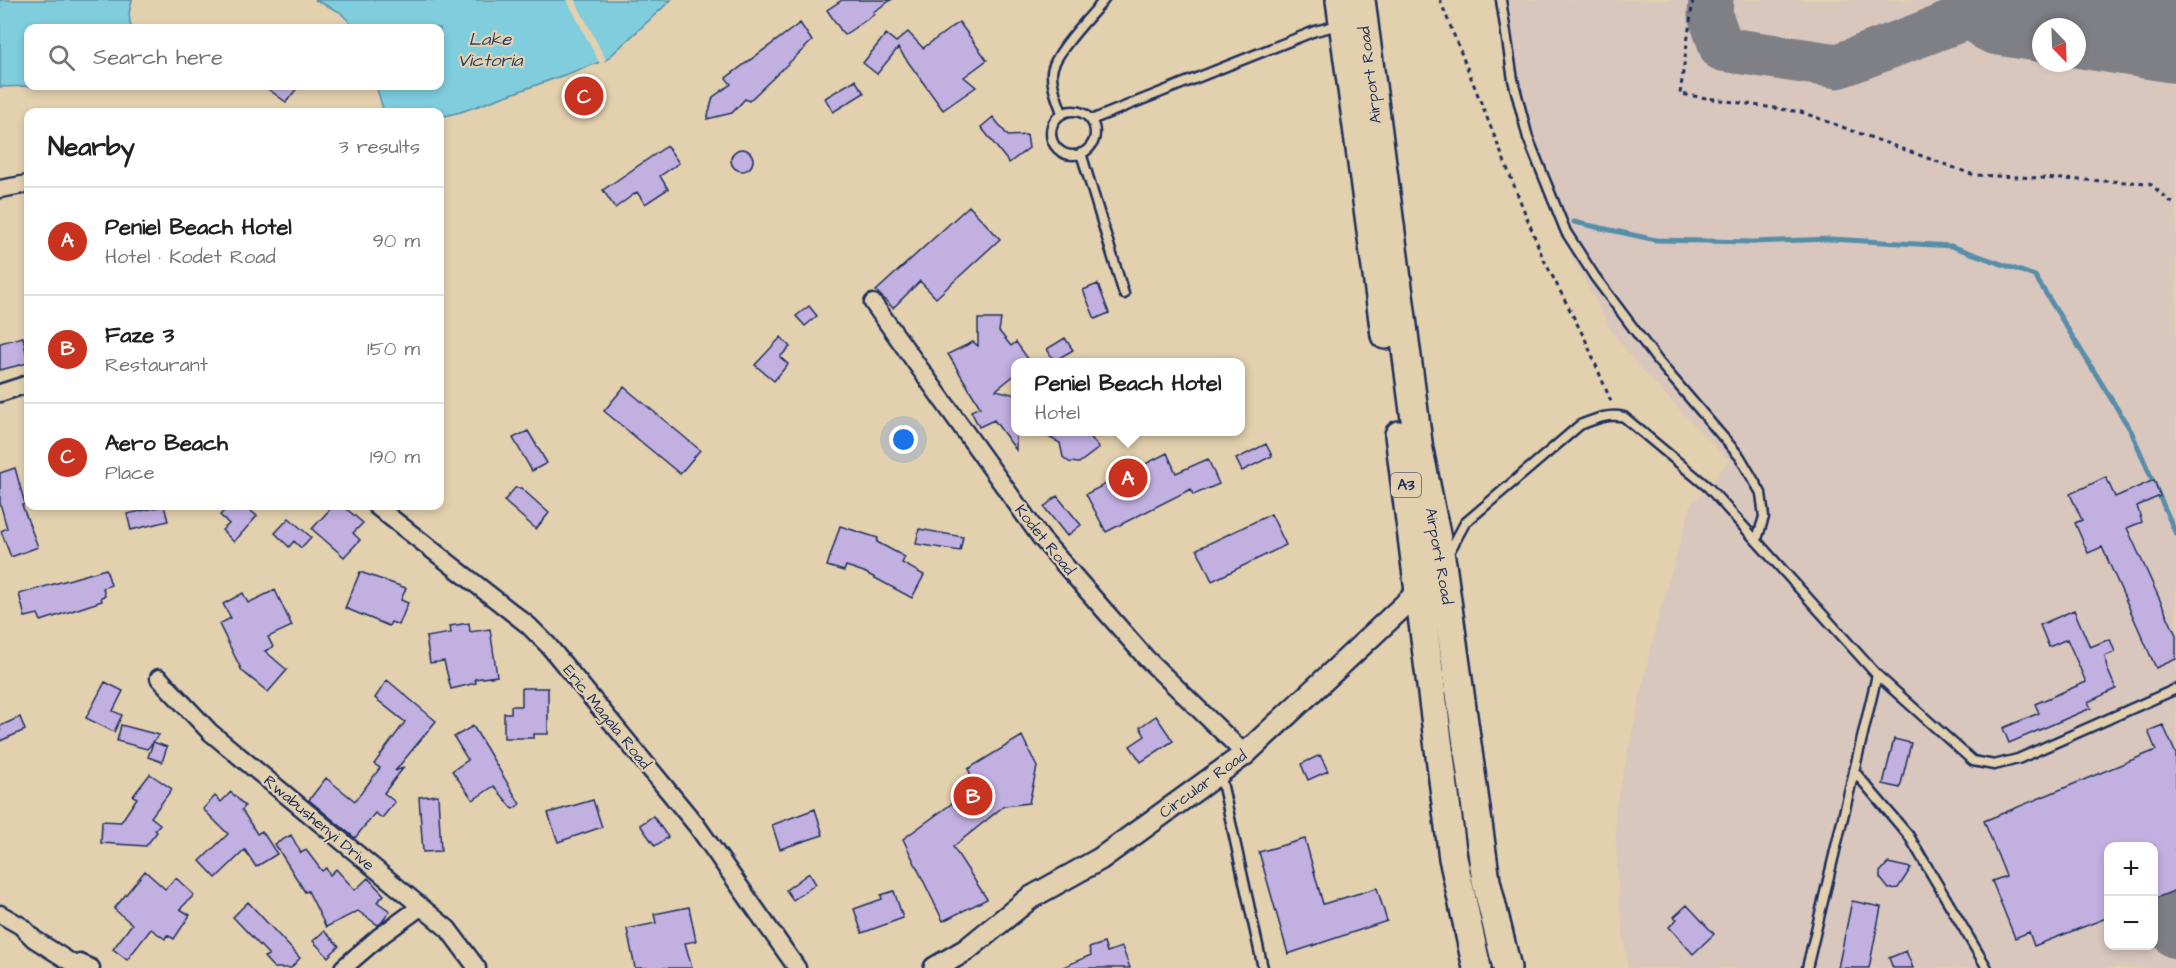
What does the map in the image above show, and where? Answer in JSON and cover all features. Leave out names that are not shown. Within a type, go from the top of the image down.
[{"type":"highway","name":"Airport Road","points":[[1361,0],[1419,450],[1442,564],[1486,881],[1508,968]]},
{"type":"highway","name":"Airport Road","points":[[1341,12],[1420,591],[1453,858],[1477,968]]},
{"type":"street","points":[[0,189],[24,185]]},
{"type":"street","name":"Kodet Road","points":[[873,303],[1041,538],[1146,658],[1245,754]]},
{"type":"street","points":[[0,393],[24,385]]},
{"type":"street","name":"Eric Magala Road","points":[[381,510],[528,625],[548,645],[697,826],[797,968]]},
{"type":"street","name":"Circular Road","points":[[935,968],[966,950],[1030,898],[1100,859],[1245,754],[1420,591],[1442,564]]},
{"type":"street","name":"Rwabushenyi Drive","points":[[159,678],[210,732],[448,930],[477,968]]},
{"type":"street","points":[[343,968],[379,937],[419,908]]},
{"type":"street","points":[[0,914],[21,926],[34,939],[75,965],[80,963],[91,968]]},
{"type":"lane","points":[[1062,113],[1053,84],[1052,70],[1059,56],[1104,0]]},
{"type":"lane","points":[[1501,0],[1513,80],[1528,138],[1566,232],[1595,277],[1658,361],[1740,457],[1761,493],[1764,517],[1757,539]]},
{"type":"lane","points":[[1091,120],[1315,31],[1341,12]]},
{"type":"lane","points":[[1081,112],[1091,120],[1095,135],[1093,142],[1081,153],[1061,151],[1052,140],[1052,125],[1062,113],[1081,112]]},
{"type":"lane","points":[[1081,153],[1124,294]]},
{"type":"lane","points":[[1442,564],[1465,524],[1474,516],[1581,425],[1596,418],[1616,414],[1624,417],[1709,488],[1877,675],[1955,747],[1973,760],[1994,765],[2018,759],[2176,689]]},
{"type":"lane","points":[[1807,968],[1877,675]]},
{"type":"lane","points":[[1854,771],[1909,836],[1987,968]]},
{"type":"lane","points":[[1220,772],[1263,968]]},
{"type":"path","points":[[1440,0],[1543,258],[1586,341],[1616,414]]},
{"type":"path","points":[[1693,0],[1680,94],[1801,112],[1974,175],[2150,183],[2176,206]]},
{"type":"shaded area","points":[[1498,0],[2176,0],[2176,968],[1628,968],[1618,894],[1615,810],[1656,626],[1692,502],[1709,488],[1728,460],[1639,367],[1611,330],[1571,255],[1537,169],[1507,58]]},
{"type":"water","points":[[0,0],[132,0],[129,14],[130,24],[24,24],[24,86],[0,87]]},
{"type":"water","name":"Lake Victoria","points":[[315,0],[671,0],[606,60],[444,116],[444,108],[383,108],[377,90],[444,90],[444,24],[351,24],[340,12]]},
{"type":"pier","points":[[567,0],[575,0],[606,60],[600,64]]},
{"type":"building","points":[[842,0],[891,0],[844,35],[827,10]]},
{"type":"building","points":[[959,22],[987,60],[964,77],[976,87],[943,110],[898,48],[877,74],[863,63],[886,34],[896,42],[908,32],[923,48]]},
{"type":"building","points":[[800,23],[812,41],[749,101],[745,99],[732,113],[707,119],[713,97],[731,84],[726,78]]},
{"type":"building","points":[[855,80],[864,93],[833,112],[825,98]]},
{"type":"building","points":[[270,90],[296,90],[286,102]]},
{"type":"building","points":[[993,117],[1008,136],[1027,135],[1029,148],[1009,163],[981,127]]},
{"type":"building","points":[[667,146],[679,163],[660,176],[668,189],[645,204],[637,192],[615,208],[603,190]]},
{"type":"building","points":[[742,149],[750,152],[753,160],[750,168],[742,171],[734,168],[731,160],[734,152]]},
{"type":"building","points":[[969,206],[1000,239],[936,298],[920,281],[893,308],[876,291]]},
{"type":"building","points":[[1098,284],[1109,313],[1095,319],[1083,290]]},
{"type":"building","points":[[809,306],[817,316],[805,326],[796,316]]},
{"type":"building","points":[[978,319],[1001,319],[999,331],[1011,346],[1016,342],[1027,358],[1011,358],[1011,378],[996,390],[1011,394],[1011,436],[1016,436],[1016,450],[994,420],[979,427],[971,411],[980,407],[948,354],[973,342],[978,346]]},
{"type":"building","points":[[23,337],[24,364],[0,370],[0,343]]},
{"type":"building","points":[[781,337],[790,347],[780,357],[788,364],[774,381],[755,365]]},
{"type":"building","points":[[1065,338],[1073,350],[1059,358],[1052,358],[1047,349]]},
{"type":"building","points":[[624,387],[700,450],[680,474],[604,411]]},
{"type":"building","points":[[528,431],[547,463],[532,471],[513,438]]},
{"type":"building","points":[[1047,436],[1090,436],[1099,448],[1079,463],[1069,462],[1063,457],[1060,443]]},
{"type":"building","points":[[1266,444],[1272,456],[1242,471],[1236,459]]},
{"type":"building","points":[[1167,453],[1176,473],[1208,459],[1219,484],[1193,495],[1191,489],[1106,532],[1086,494]]},
{"type":"building","points":[[15,468],[24,500],[22,505],[38,547],[11,557],[1,531],[7,528],[0,503],[0,473]]},
{"type":"building","points":[[2106,477],[2115,497],[2154,480],[2160,496],[2137,506],[2142,522],[2127,528],[2176,635],[2176,659],[2156,668],[2102,547],[2088,553],[2075,523],[2082,520],[2070,494]]},
{"type":"building","points":[[515,488],[521,488],[549,513],[536,529],[504,501]]},
{"type":"building","points":[[1057,496],[1081,525],[1067,536],[1044,507]]},
{"type":"building","points":[[146,510],[165,510],[168,521],[131,530],[127,514]]},
{"type":"building","points":[[225,510],[238,512],[250,510],[257,516],[234,542],[222,530],[229,524],[220,515]]},
{"type":"building","points":[[329,510],[348,510],[363,523],[353,533],[360,540],[344,557],[312,529]]},
{"type":"building","points":[[1271,514],[1286,545],[1212,581],[1197,549]]},
{"type":"building","points":[[289,518],[311,537],[301,548],[294,541],[289,547],[275,533]]},
{"type":"building","points":[[840,526],[878,538],[877,542],[905,557],[902,563],[924,575],[912,598],[864,572],[846,566],[844,571],[827,566]]},
{"type":"building","points":[[919,529],[963,537],[960,551],[916,544]]},
{"type":"building","points":[[106,569],[111,585],[103,588],[105,596],[101,597],[102,601],[41,621],[38,614],[25,617],[19,594]]},
{"type":"building","points":[[360,572],[406,588],[401,600],[408,603],[399,625],[391,622],[389,626],[345,608]]},
{"type":"building","points":[[275,590],[292,626],[268,637],[273,647],[265,651],[287,670],[268,692],[242,671],[219,624],[231,618],[223,604],[243,593],[248,603]]},
{"type":"building","points":[[2074,610],[2090,647],[2110,639],[2115,652],[2105,656],[2107,668],[2116,689],[2088,702],[2091,708],[2009,743],[2003,728],[2039,713],[2035,704],[2086,682],[2067,639],[2049,647],[2040,625]]},
{"type":"building","points":[[469,623],[470,632],[490,629],[497,676],[475,679],[476,683],[451,689],[444,661],[430,663],[426,637],[451,633],[450,626]]},
{"type":"building","points":[[387,680],[436,721],[395,771],[404,767],[384,793],[395,802],[382,818],[375,813],[355,838],[309,800],[326,778],[355,801],[380,768],[374,764],[405,722],[375,698]]},
{"type":"building","points":[[105,682],[123,691],[113,711],[122,715],[114,732],[86,718]]},
{"type":"building","points":[[522,688],[548,688],[548,734],[534,734],[534,738],[504,738],[504,713],[511,713],[511,706],[522,706]]},
{"type":"building","points":[[1156,716],[1173,741],[1141,762],[1130,746],[1145,736],[1140,727]]},
{"type":"building","points":[[20,717],[25,730],[0,741],[0,726]]},
{"type":"building","points":[[121,725],[159,735],[153,742],[167,747],[162,762],[148,757],[153,743],[147,749],[117,741]]},
{"type":"building","points":[[2163,725],[2176,754],[2176,890],[2158,897],[2158,842],[2104,842],[2104,919],[2034,946],[2029,932],[2015,938],[1992,881],[2006,876],[1984,821],[2156,750],[2148,731]]},
{"type":"building","points":[[473,726],[520,804],[513,809],[494,786],[473,800],[452,771],[468,760],[454,737]]},
{"type":"building","points":[[1022,736],[1037,767],[1029,803],[1004,806],[953,847],[987,899],[943,921],[903,839],[976,786],[968,769]]},
{"type":"building","points":[[1894,739],[1911,743],[1900,788],[1883,784]]},
{"type":"building","points":[[1320,755],[1328,771],[1308,780],[1301,764]]},
{"type":"building","points":[[150,774],[172,789],[151,817],[160,824],[155,830],[157,832],[146,846],[101,843],[102,821],[121,822],[137,798],[133,796]]},
{"type":"building","points":[[231,792],[245,806],[242,810],[257,834],[262,831],[277,854],[256,867],[245,850],[216,878],[200,861],[228,834],[203,809],[215,796],[221,802]]},
{"type":"building","points":[[438,795],[441,851],[423,852],[419,797]]},
{"type":"building","points":[[593,800],[602,827],[558,842],[548,813]]},
{"type":"building","points":[[815,809],[823,835],[780,849],[772,825]]},
{"type":"building","points":[[653,816],[668,837],[655,846],[640,825]]},
{"type":"building","points":[[291,835],[301,853],[306,850],[322,871],[326,868],[330,875],[336,869],[355,890],[368,878],[384,895],[377,902],[390,911],[382,922],[378,925],[358,911],[326,927],[308,891],[305,892],[275,844]]},
{"type":"building","points":[[1305,839],[1323,904],[1377,888],[1387,921],[1288,954],[1259,852]]},
{"type":"building","points":[[1888,863],[1911,868],[1898,888],[1889,889],[1880,878],[1880,872]]},
{"type":"building","points":[[145,871],[165,889],[176,878],[194,895],[180,909],[190,915],[174,939],[167,935],[165,939],[151,929],[127,960],[113,949],[132,924],[114,909]]},
{"type":"building","points":[[809,873],[816,884],[793,900],[786,890]]},
{"type":"building","points":[[894,891],[903,918],[862,933],[854,909],[882,899],[881,895]]},
{"type":"building","points":[[1852,901],[1881,907],[1869,968],[1838,968]]},
{"type":"building","points":[[248,902],[300,958],[291,968],[274,968],[264,957],[269,955],[233,917]]},
{"type":"building","points":[[1687,905],[1714,934],[1693,954],[1669,927],[1677,919],[1674,917]]},
{"type":"building","points":[[689,907],[696,941],[685,943],[692,968],[635,968],[627,929],[656,923],[654,914]]},
{"type":"building","points":[[324,931],[339,946],[328,957],[313,941]]},
{"type":"building","points":[[1104,943],[1107,952],[1122,947],[1130,968],[1061,968],[1091,955],[1089,948]]},
{"type":"building","points":[[1906,951],[1913,968],[1893,968],[1889,958]]},
{"type":"waterway","points":[[1574,222],[1656,240],[1752,242],[1831,239],[1951,246],[2035,276],[2131,431],[2176,534]]},
{"type":"taxiway","points":[[1711,0],[1710,15],[1722,49],[1838,66],[1962,19],[2026,3]]},
{"type":"taxiway","points":[[2158,893],[2176,936]]},
{"type":"runway","points":[[2004,0],[2176,27]]},
{"type":"place","name":"Aero Beach","points":[[584,96]]},
{"type":"place","name":"Peniel Beach Hotel","points":[[1128,478]]},
{"type":"place","name":"Faze 3","points":[[973,796]]}]
